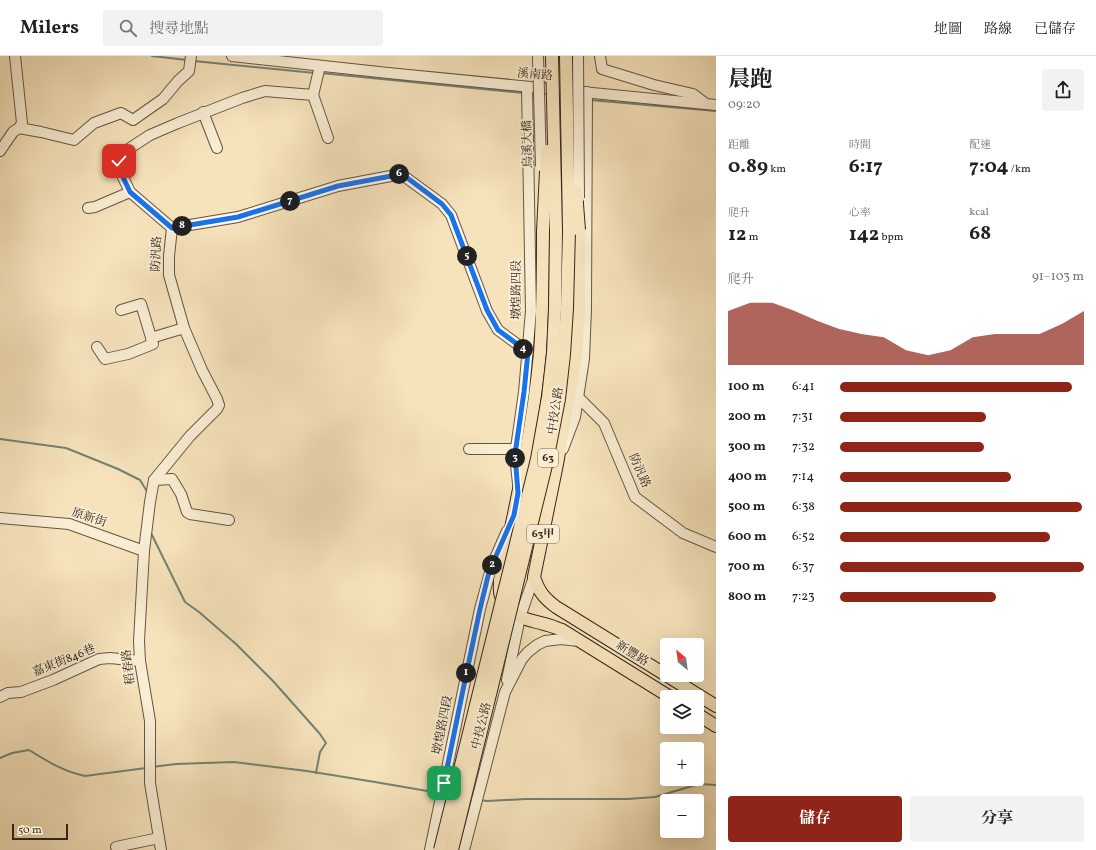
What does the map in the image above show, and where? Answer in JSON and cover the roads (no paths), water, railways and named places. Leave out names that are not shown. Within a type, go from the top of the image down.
[{"type":"main road","points":[[543,231],[547,149],[546,56]]},
{"type":"main road","name":"中投公路","points":[[440,850],[536,459],[548,397],[553,353],[556,231],[552,56]]},
{"type":"main road","name":"中投公路","points":[[452,850],[546,469],[559,399],[567,308],[569,231],[566,56]]},
{"type":"main road","points":[[572,56],[573,155],[579,230]]},
{"type":"main road","name":"63甲","points":[[534,577],[557,464],[576,356],[579,309],[579,230]]},
{"type":"main road","name":"63甲","points":[[543,231],[543,307],[540,353],[531,418],[514,515],[500,580],[500,588],[504,604],[514,615],[554,627],[581,641]]},
{"type":"main road","name":"新豐路","points":[[534,577],[541,594],[547,600],[682,690]]},
{"type":"main road","name":"新豐路","points":[[581,641],[660,691]]},
{"type":"main road","name":"新豐路","points":[[704,702],[716,706]]},
{"type":"main road","points":[[704,718],[716,726]]},
{"type":"street","points":[[0,151],[13,132],[19,128],[22,123],[15,56]]},
{"type":"street","points":[[19,128],[74,140],[94,123],[121,113],[133,120],[163,99],[178,81],[189,71],[191,56]]},
{"type":"street","name":"溪南路","points":[[232,56],[527,92],[711,104]]},
{"type":"street","name":"烏溪大橋","points":[[538,56],[543,231]]},
{"type":"street","points":[[578,56],[579,230]]},
{"type":"street","points":[[600,56],[602,69],[654,85],[693,94],[711,104]]},
{"type":"street","points":[[320,66],[313,94],[328,138]]},
{"type":"street","name":"防汎路","points":[[154,480],[190,436],[217,409],[219,405],[184,328],[169,275],[169,256],[172,228],[130,192],[120,171],[119,161],[121,155],[150,135],[203,112],[242,98],[265,92],[313,94]]},
{"type":"street","name":"墩煌路四段","points":[[518,493],[515,454],[524,392],[530,311],[527,92]]},
{"type":"street","points":[[557,464],[575,417],[584,358],[586,309],[587,97]]},
{"type":"street","points":[[203,112],[217,148]]},
{"type":"street","points":[[172,228],[238,217],[338,186],[402,174],[442,204],[451,215],[487,310],[498,330],[528,352]]},
{"type":"street","points":[[88,208],[95,207],[130,192]]},
{"type":"street","points":[[97,348],[105,359],[128,354],[153,344],[141,304],[121,310]]},
{"type":"street","points":[[152,338],[184,328]]},
{"type":"street","name":"防汎路","points":[[579,398],[604,423],[635,497],[683,533],[716,547]]},
{"type":"street","points":[[469,449],[516,449]]},
{"type":"street","points":[[154,480],[172,479],[181,494],[187,512],[190,514],[229,520]]},
{"type":"street","name":"稻春路","points":[[154,480],[144,551],[139,642],[140,661],[150,721],[150,783],[160,850]]},
{"type":"street","name":"墩煌路四段","points":[[430,850],[480,609],[492,565],[514,515]]},
{"type":"street","name":"原新街","points":[[0,518],[69,524],[144,551]]},
{"type":"street","points":[[434,832],[466,845],[505,692],[520,617],[534,577]]},
{"type":"street","points":[[505,692],[522,659],[537,645],[554,639],[581,641]]},
{"type":"street","name":"嘉東街846巷","points":[[0,697],[8,693],[21,692],[53,680],[99,659],[110,658],[140,661]]},
{"type":"street","points":[[116,847],[159,838]]},
{"type":"waterway","points":[[152,56],[187,60]]},
{"type":"waterway","points":[[194,61],[315,73]]},
{"type":"waterway","points":[[321,73],[524,93]]},
{"type":"waterway","points":[[590,100],[716,111]]},
{"type":"waterway","points":[[0,439],[66,448],[118,469],[140,480],[148,493]]},
{"type":"waterway","points":[[150,531],[185,602],[236,644],[273,681],[320,734],[326,743],[320,752],[316,773]]},
{"type":"waterway","points":[[0,758],[12,753],[29,750],[63,769],[85,776],[146,768]]},
{"type":"waterway","points":[[152,767],[176,764],[234,762],[307,771],[439,793]]},
{"type":"waterway","points":[[481,800],[628,799],[655,797],[699,784],[716,785]]}]
